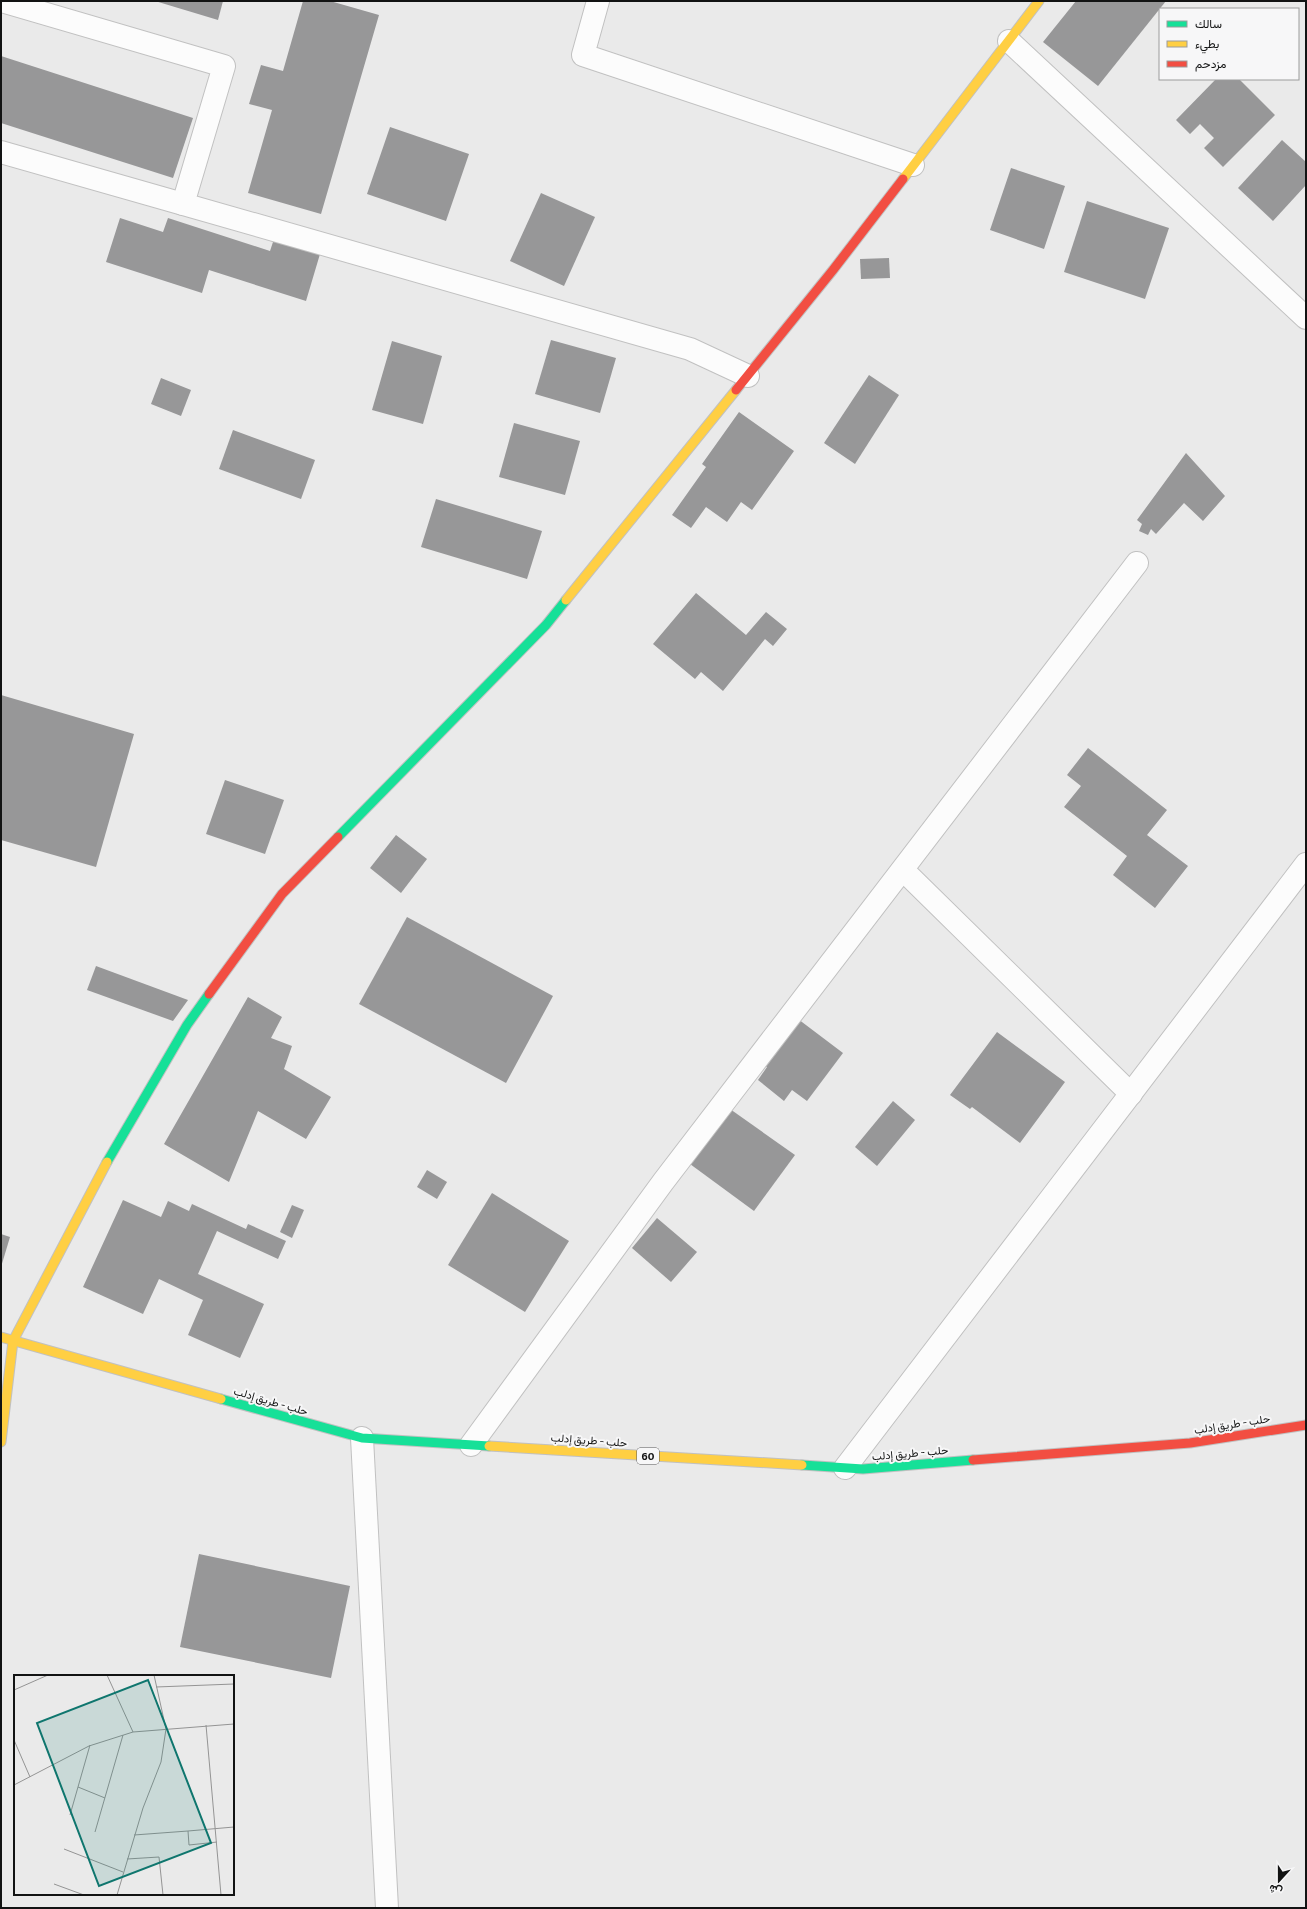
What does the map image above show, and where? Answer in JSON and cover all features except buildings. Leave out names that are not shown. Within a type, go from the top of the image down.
[{"type":"main road","points":[[1,1442],[13,1341],[107,1162],[188,1025],[282,894],[546,625],[748,376],[1039,1]]},
{"type":"main road","name":"حلب - طريق إدلب","points":[[1,1338],[362,1438],[864,1469],[1190,1443],[1306,1425]]},
{"type":"street","points":[[2,1],[224,66],[183,204]]},
{"type":"street","points":[[598,1],[583,55],[913,165]]},
{"type":"street","points":[[1009,40],[1306,318]]},
{"type":"street","points":[[1,152],[690,349],[748,376]]},
{"type":"street","points":[[471,1445],[663,1182],[1137,563]]},
{"type":"street","points":[[845,1468],[1306,864]]},
{"type":"street","points":[[903,870],[1130,1094]]},
{"type":"street","points":[[362,1438],[387,1908]]},
{"type":"traffic: fast","points":[[338,837],[546,625],[566,600]]},
{"type":"traffic: fast","points":[[107,1162],[187,1025],[209,994]]},
{"type":"traffic: fast","points":[[221,1399],[362,1438],[489,1446]]},
{"type":"traffic: fast","points":[[802,1465],[863,1469],[973,1460]]},
{"type":"traffic: slow","points":[[903,179],[1039,1]]},
{"type":"traffic: slow","points":[[566,600],[736,390]]},
{"type":"traffic: slow","points":[[1,1442],[13,1341],[107,1162]]},
{"type":"traffic: slow","points":[[1,1337],[221,1399]]},
{"type":"traffic: slow","points":[[489,1446],[802,1465]]},
{"type":"traffic: jam","points":[[736,390],[833,270],[903,179]]},
{"type":"traffic: jam","points":[[209,994],[282,894],[338,837]]},
{"type":"traffic: jam","points":[[973,1460],[1190,1443],[1306,1425]]}]
